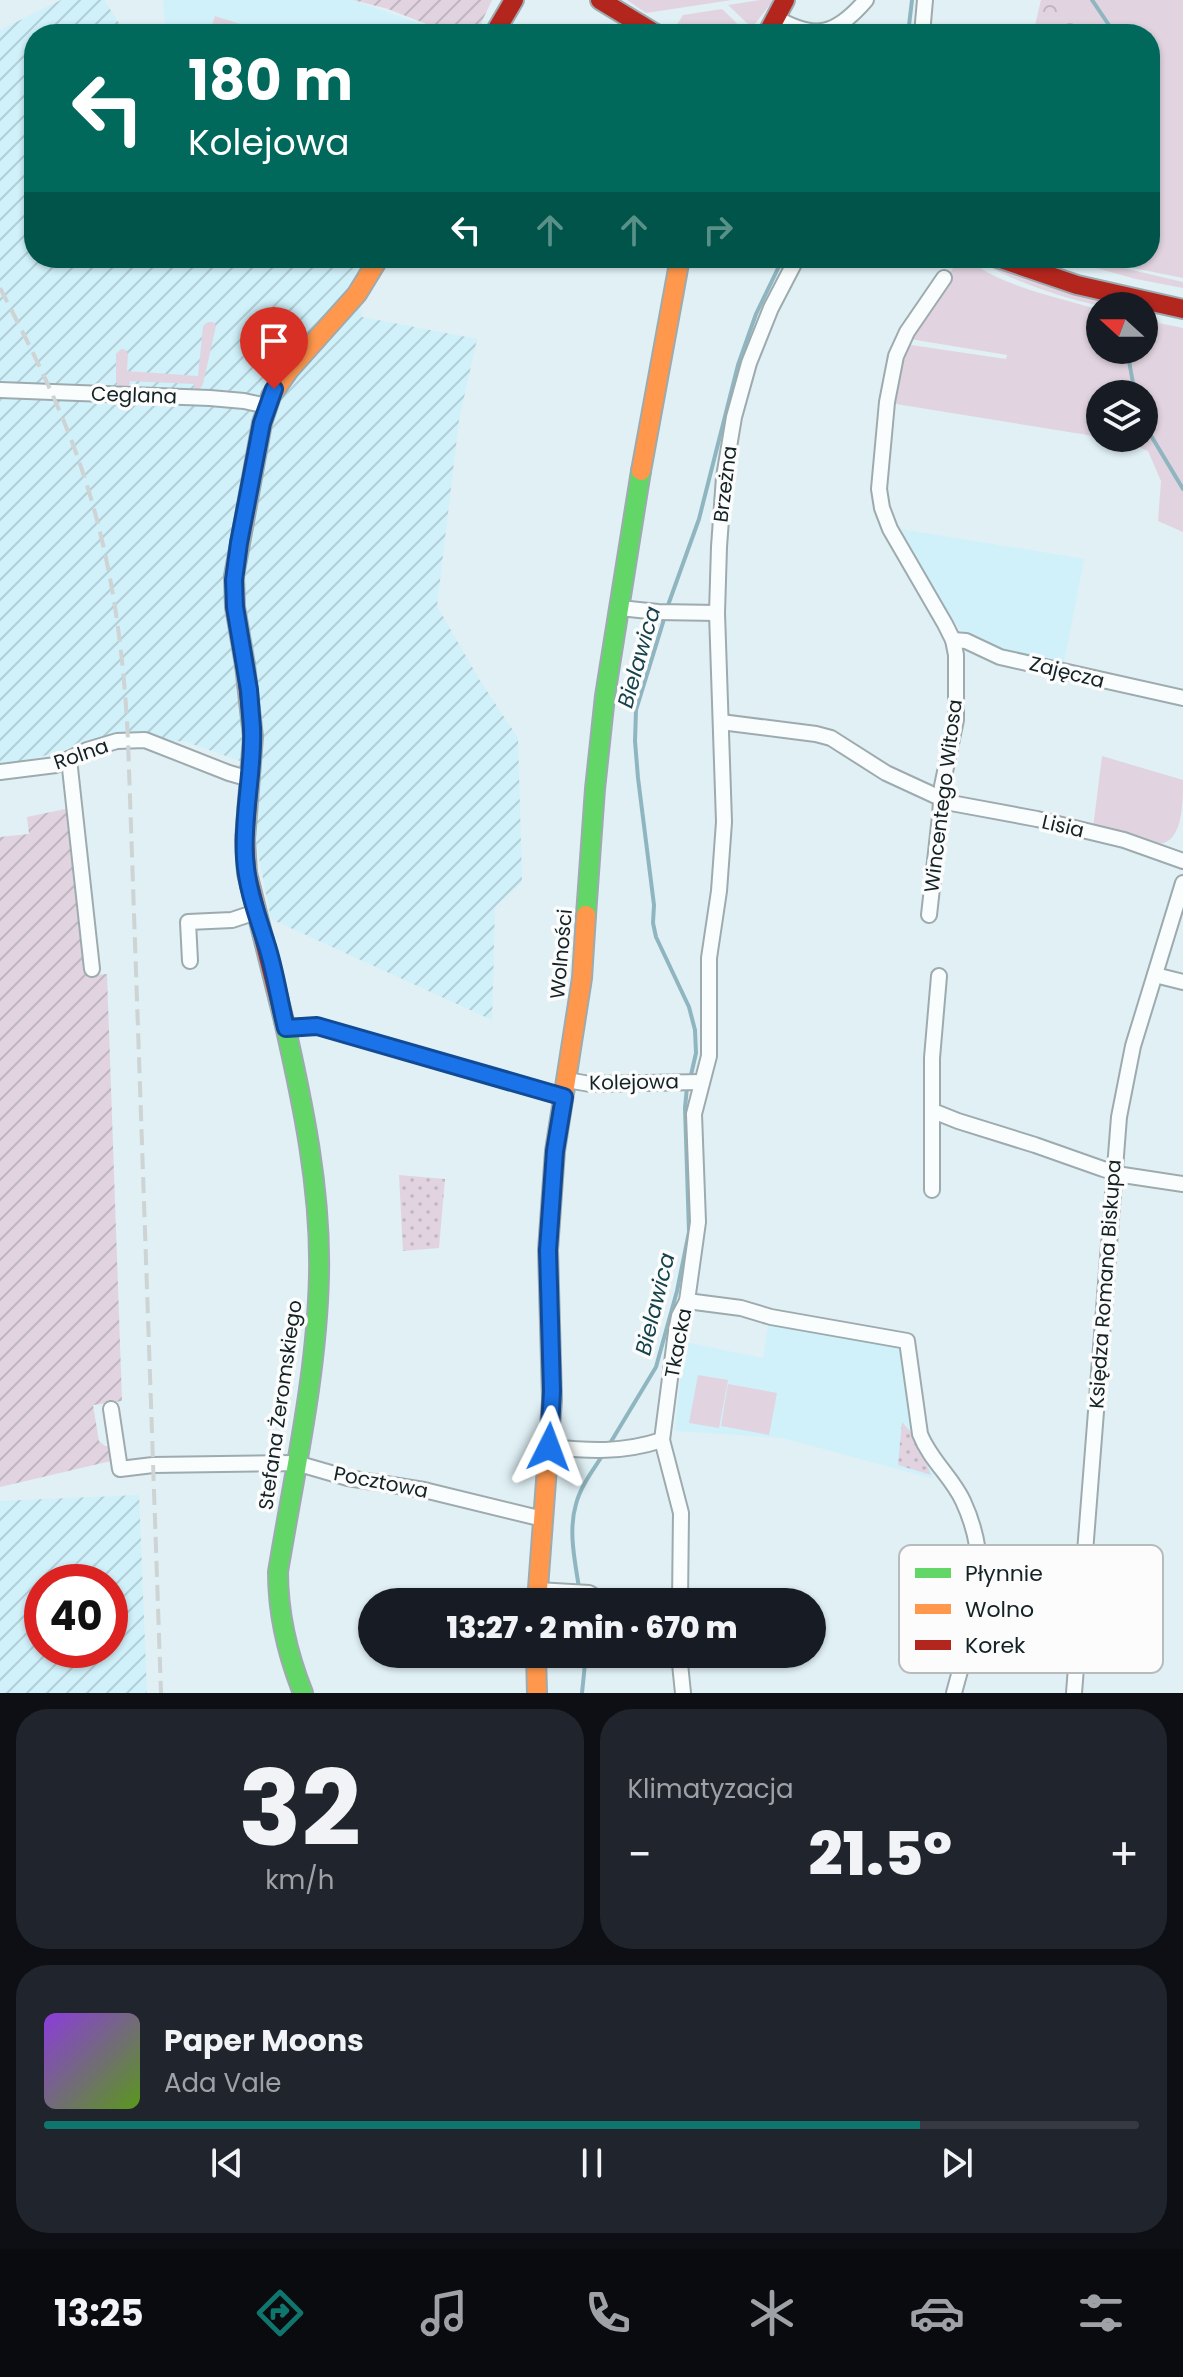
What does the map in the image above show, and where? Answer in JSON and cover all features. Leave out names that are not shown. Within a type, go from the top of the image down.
[{"type":"street","points":[[500,24],[514,0]]},
{"type":"street","points":[[772,24],[785,0]]},
{"type":"street","points":[[841,24],[866,0]]},
{"type":"street","points":[[923,24],[925,0]]},
{"type":"street","points":[[604,3],[626,24]]},
{"type":"street","points":[[604,3],[639,24]]},
{"type":"street","name":"Stefana Żeromskiego","points":[[303,1693],[285,1645],[278,1596],[280,1555],[315,1343],[319,1257],[308,1139],[268,950],[248,881],[245,854],[252,728],[234,580],[267,406],[278,383],[352,300],[373,268]]},
{"type":"street","name":"Wolności","points":[[538,1588],[552,1391],[548,1250],[555,1151],[584,964],[595,779],[605,696],[644,449],[678,268]]},
{"type":"street","name":"Wolności","points":[[671,313],[689,268]]},
{"type":"street","name":"Brzeżna","points":[[702,1082],[709,1056],[709,958],[719,891],[724,822],[717,613],[722,501],[734,417],[758,337],[792,268]]},
{"type":"street","points":[[1027,268],[1077,285],[1183,309]]},
{"type":"street","points":[[1070,268],[1183,296]]},
{"type":"street","name":"Wincentego Witosa","points":[[929,915],[941,798],[956,720],[957,669],[953,640],[892,532],[883,511],[879,489],[887,402],[896,356],[907,332],[944,278]]},
{"type":"street","name":"Ceglana","points":[[0,390],[210,398],[267,406]]},
{"type":"street","points":[[620,608],[717,613]]},
{"type":"street","name":"Zajęcza","points":[[953,640],[966,641],[1000,657],[1183,698]]},
{"type":"street","points":[[721,722],[831,738],[886,773],[941,798]]},
{"type":"street","name":"Rolna","points":[[0,772],[56,765],[87,750],[117,741],[145,740],[250,779]]},
{"type":"street","points":[[69,759],[92,969]]},
{"type":"street","name":"Lisia","points":[[941,798],[951,803],[1124,840],[1183,861]]},
{"type":"street","name":"Księdza Romana Biskupa","points":[[1085,1545],[1113,1172],[1123,1090],[1133,1046],[1183,883]]},
{"type":"street","points":[[190,961],[188,922],[232,920],[256,912]]},
{"type":"street","points":[[1155,975],[1183,982]]},
{"type":"street","points":[[932,1190],[932,1058],[939,976]]},
{"type":"street","name":"Kolejowa","points":[[286,1028],[317,1026],[565,1088],[590,1084],[702,1082]]},
{"type":"street","name":"Tkacka","points":[[680,1588],[681,1513],[662,1440],[678,1324],[687,1301],[698,1222],[694,1114],[702,1082]]},
{"type":"street","points":[[933,1111],[996,1135],[1113,1172],[1183,1184]]},
{"type":"street","points":[[687,1301],[741,1308],[771,1317],[907,1341],[920,1434],[925,1448],[962,1498],[977,1545]]},
{"type":"street","name":"Pocztowa","points":[[111,1409],[120,1469],[153,1465],[296,1463],[348,1478],[424,1490],[543,1519]]},
{"type":"street","points":[[549,1447],[596,1452],[662,1440]]},
{"type":"street","points":[[536,1668],[537,1693]]},
{"type":"street","points":[[680,1668],[683,1693]]},
{"type":"street","points":[[954,1693],[960,1673]]},
{"type":"street","name":"Księdza Romana Biskupa","points":[[1074,1693],[1075,1673]]},
{"type":"shaded area","points":[[61,0],[104,0],[120,24],[24,24],[24,268],[354,268],[362,317],[477,339],[459,420],[437,606],[518,738],[522,882],[495,907],[492,1020],[271,919],[240,761],[184,741],[74,745],[60,752],[0,766],[0,30]]},
{"type":"shaded area","points":[[163,0],[352,0],[421,24],[165,24]]},
{"type":"shaded area","points":[[901,529],[1084,559],[1064,663],[1006,651],[963,633],[948,614]]},
{"type":"shaded area","points":[[769,1321],[904,1343],[925,1457],[933,1469],[934,1479],[783,1438],[675,1431],[684,1342],[763,1358]]},
{"type":"shaded area","points":[[139,1495],[147,1693],[0,1693],[0,1501]]},
{"type":"green space","points":[[353,0],[492,0],[481,24],[426,24]]},
{"type":"green space","points":[[627,0],[732,0],[646,13]]},
{"type":"green space","points":[[760,0],[772,2],[755,24],[748,24],[728,5]]},
{"type":"green space","points":[[1041,0],[1080,0],[1080,24],[1035,24]]},
{"type":"green space","points":[[1080,0],[1183,0],[1183,278],[1133,268],[1160,268],[1160,24],[1080,24]]},
{"type":"green space","points":[[722,9],[738,24],[677,24],[683,15]]},
{"type":"green space","points":[[215,16],[240,24],[212,24]]},
{"type":"green space","points":[[953,268],[981,268],[1013,284],[1086,306],[1086,364],[1158,364],[1158,323],[1183,328],[1183,532],[1158,521],[1161,481],[1148,452],[1158,452],[1158,380],[1086,380],[1086,435],[890,403],[904,348],[911,345],[1006,359],[1007,355],[910,339],[914,325]]},
{"type":"green space","points":[[992,268],[1004,268],[1086,293],[1086,302],[1055,294]]},
{"type":"green space","points":[[1096,268],[1124,268],[1183,282],[1183,288]]},
{"type":"green space","points":[[208,322],[216,326],[199,390],[195,392],[194,384],[130,381],[129,389],[121,388],[116,382],[116,354],[121,349],[128,354],[127,371],[198,376],[203,326]]},
{"type":"green space","points":[[1102,756],[1183,780],[1180,820],[1167,842],[1159,844],[1093,828]]},
{"type":"green space","points":[[70,808],[87,976],[107,974],[122,1401],[93,1405],[99,1441],[109,1446],[111,1461],[0,1487],[0,837],[29,834],[27,817]]},
{"type":"green space","points":[[399,1175],[445,1179],[439,1248],[403,1251]]},
{"type":"green space","points":[[698,1375],[728,1380],[719,1428],[689,1423]]},
{"type":"green space","points":[[728,1384],[777,1393],[769,1435],[721,1426]]},
{"type":"green space","points":[[902,1422],[917,1439],[931,1475],[898,1465]]},
{"type":"waterway","name":"Bielawica","points":[[909,24],[912,0]]},
{"type":"waterway","points":[[1092,0],[1108,24]]},
{"type":"waterway","name":"Bielawica","points":[[667,608],[699,519],[738,365],[756,314],[778,268]]},
{"type":"waterway","points":[[1130,364],[1132,380]]},
{"type":"waterway","points":[[1158,447],[1183,489]]},
{"type":"waterway","name":"Bielawica","points":[[665,616],[636,710],[635,741],[654,905],[653,923],[656,937],[689,1007],[695,1030],[696,1053],[691,1075]]},
{"type":"waterway","name":"Bielawica","points":[[609,1445],[656,1367],[677,1291],[689,1232],[687,1087]]},
{"type":"waterway","name":"Bielawica","points":[[579,1588],[573,1546],[574,1514],[581,1490],[604,1453]]},
{"type":"waterway","name":"Bielawica","points":[[582,1693],[585,1668]]},
{"type":"railway","points":[[0,288],[56,403],[85,478],[105,552],[118,626],[128,740],[161,1693]]},
{"type":"traffic: fast","points":[[586,915],[605,696],[641,471]]},
{"type":"traffic: fast","points":[[284,1021],[309,1147],[319,1243],[314,1350],[278,1572],[284,1634],[303,1693]]},
{"type":"traffic: slow","points":[[245,665],[235,607],[234,576],[262,423],[271,396],[289,370],[357,294],[373,268]]},
{"type":"traffic: slow","points":[[641,471],[678,268]]},
{"type":"traffic: slow","points":[[538,1588],[552,1400],[548,1250],[555,1151],[582,978],[586,915]]},
{"type":"traffic: slow","points":[[536,1668],[537,1693]]},
{"type":"traffic: jam","points":[[500,24],[514,0]]},
{"type":"traffic: jam","points":[[600,0],[640,24]]},
{"type":"traffic: jam","points":[[772,24],[785,0]]},
{"type":"traffic: jam","points":[[1027,268],[1077,285],[1183,309]]},
{"type":"traffic: jam","points":[[245,665],[253,737],[245,840],[247,873],[284,1021]]},
{"type":"route","points":[[274,389],[262,423],[234,570],[234,586],[249,690],[253,749],[245,840],[246,867],[286,1028],[317,1026],[564,1097],[555,1151],[548,1250],[552,1391],[549,1447]]}]
